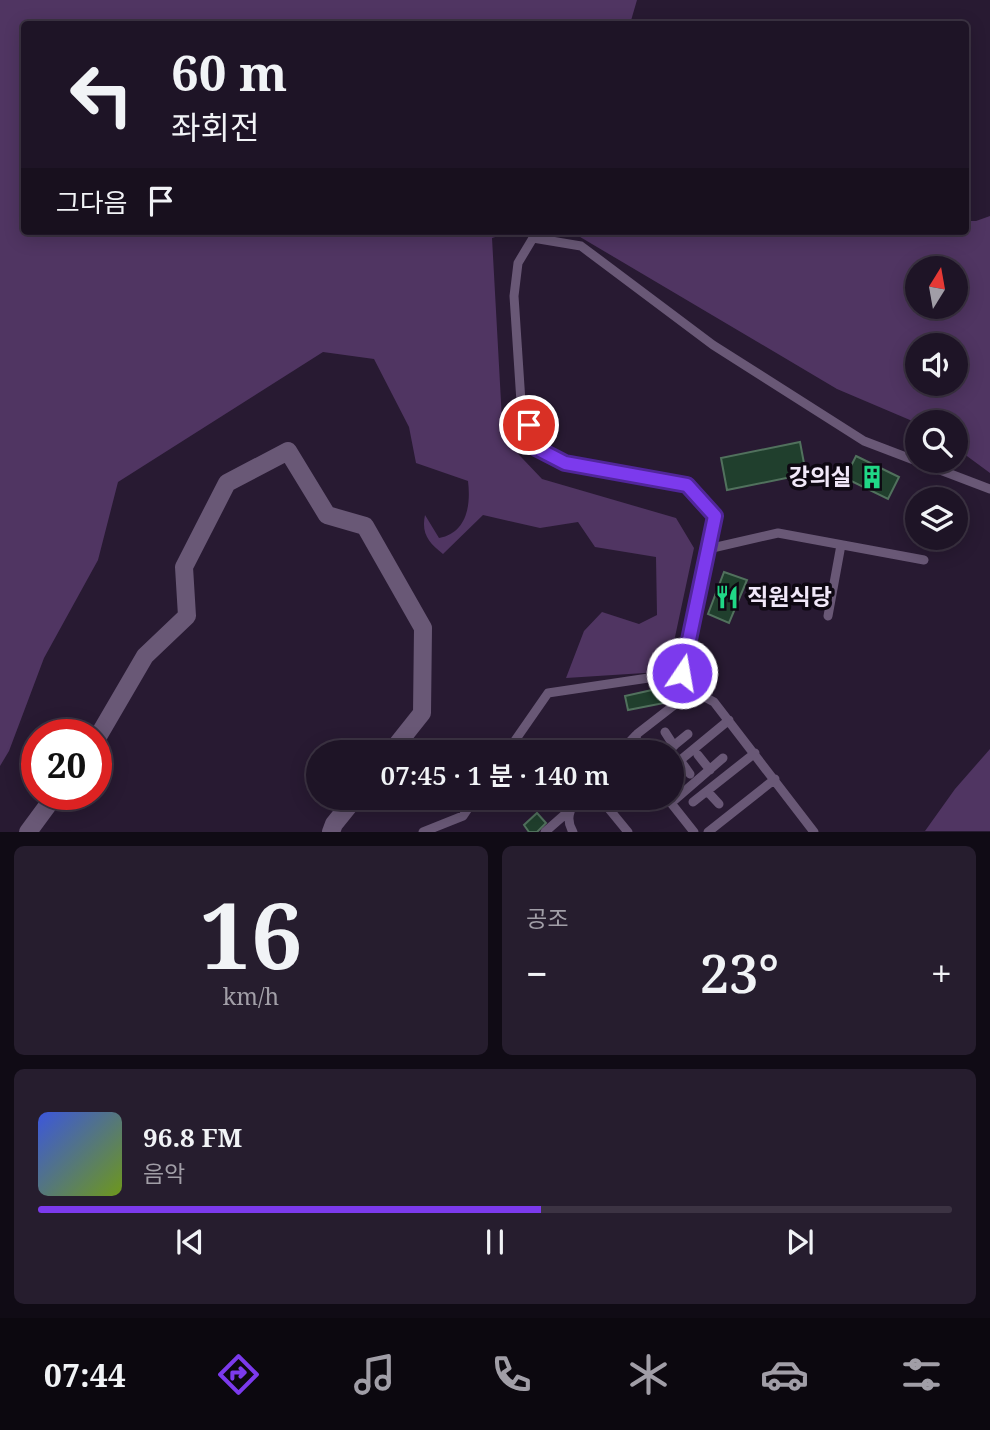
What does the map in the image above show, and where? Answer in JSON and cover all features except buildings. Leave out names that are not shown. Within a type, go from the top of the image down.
[{"type":"street","points":[[108,719],[145,656],[187,616],[184,567],[227,482],[288,451],[327,515],[365,526],[423,628],[422,713],[401,740]]},
{"type":"street","points":[[28,831],[44,810]]},
{"type":"street","points":[[331,831],[345,810]]},
{"type":"lane","points":[[682,673],[715,516],[687,485],[565,463],[536,448],[521,402],[514,296],[518,262],[533,238],[581,246],[713,345],[864,441],[990,489]]},
{"type":"lane","points":[[708,549],[778,533],[923,560]]},
{"type":"lane","points":[[828,616],[841,545]]},
{"type":"lane","points":[[682,673],[701,695],[714,702],[814,831]]},
{"type":"lane","points":[[515,740],[548,693],[682,673]]},
{"type":"lane","points":[[631,740],[682,699],[701,695]]},
{"type":"lane","points":[[684,757],[729,720]]},
{"type":"lane","points":[[665,732],[667,740]]},
{"type":"lane","points":[[636,740],[637,734]]},
{"type":"lane","points":[[681,740],[688,734]]},
{"type":"lane","points":[[693,802],[755,753]]},
{"type":"lane","points":[[698,755],[710,770]]},
{"type":"lane","points":[[684,789],[723,758]]},
{"type":"lane","points":[[684,766],[690,774]]},
{"type":"lane","points":[[708,831],[775,779]]},
{"type":"lane","points":[[707,791],[719,803]]},
{"type":"lane","points":[[423,831],[463,816],[467,810]]},
{"type":"lane","points":[[545,831],[570,810]]},
{"type":"lane","points":[[570,810],[568,824],[573,831]]},
{"type":"lane","points":[[610,810],[628,831]]},
{"type":"lane","points":[[677,810],[694,831]]},
{"type":"shaded area","points":[[0,0],[637,0],[631,21],[21,21],[21,235],[502,235],[492,238],[503,438],[542,479],[676,518],[694,548],[672,651],[660,672],[566,678],[584,631],[602,612],[639,624],[657,615],[656,557],[595,547],[578,522],[540,528],[483,515],[443,554],[427,538],[424,528],[425,515],[439,538],[456,530],[468,508],[468,481],[416,463],[409,427],[374,359],[323,352],[118,482],[98,560],[44,658],[9,751],[0,766]]},
{"type":"shaded area","points":[[990,216],[990,473],[968,457],[968,410],[905,410],[905,418],[837,389],[577,235],[969,235],[969,221]]},
{"type":"shaded area","points":[[990,749],[990,831],[925,831],[955,789]]},
{"type":"place","name":"강의실","points":[[872,477]]},
{"type":"place","name":"직원식당","points":[[727,597]]},
{"type":"route","points":[[529,425],[536,448],[565,463],[687,485],[715,516],[682,673]]}]
